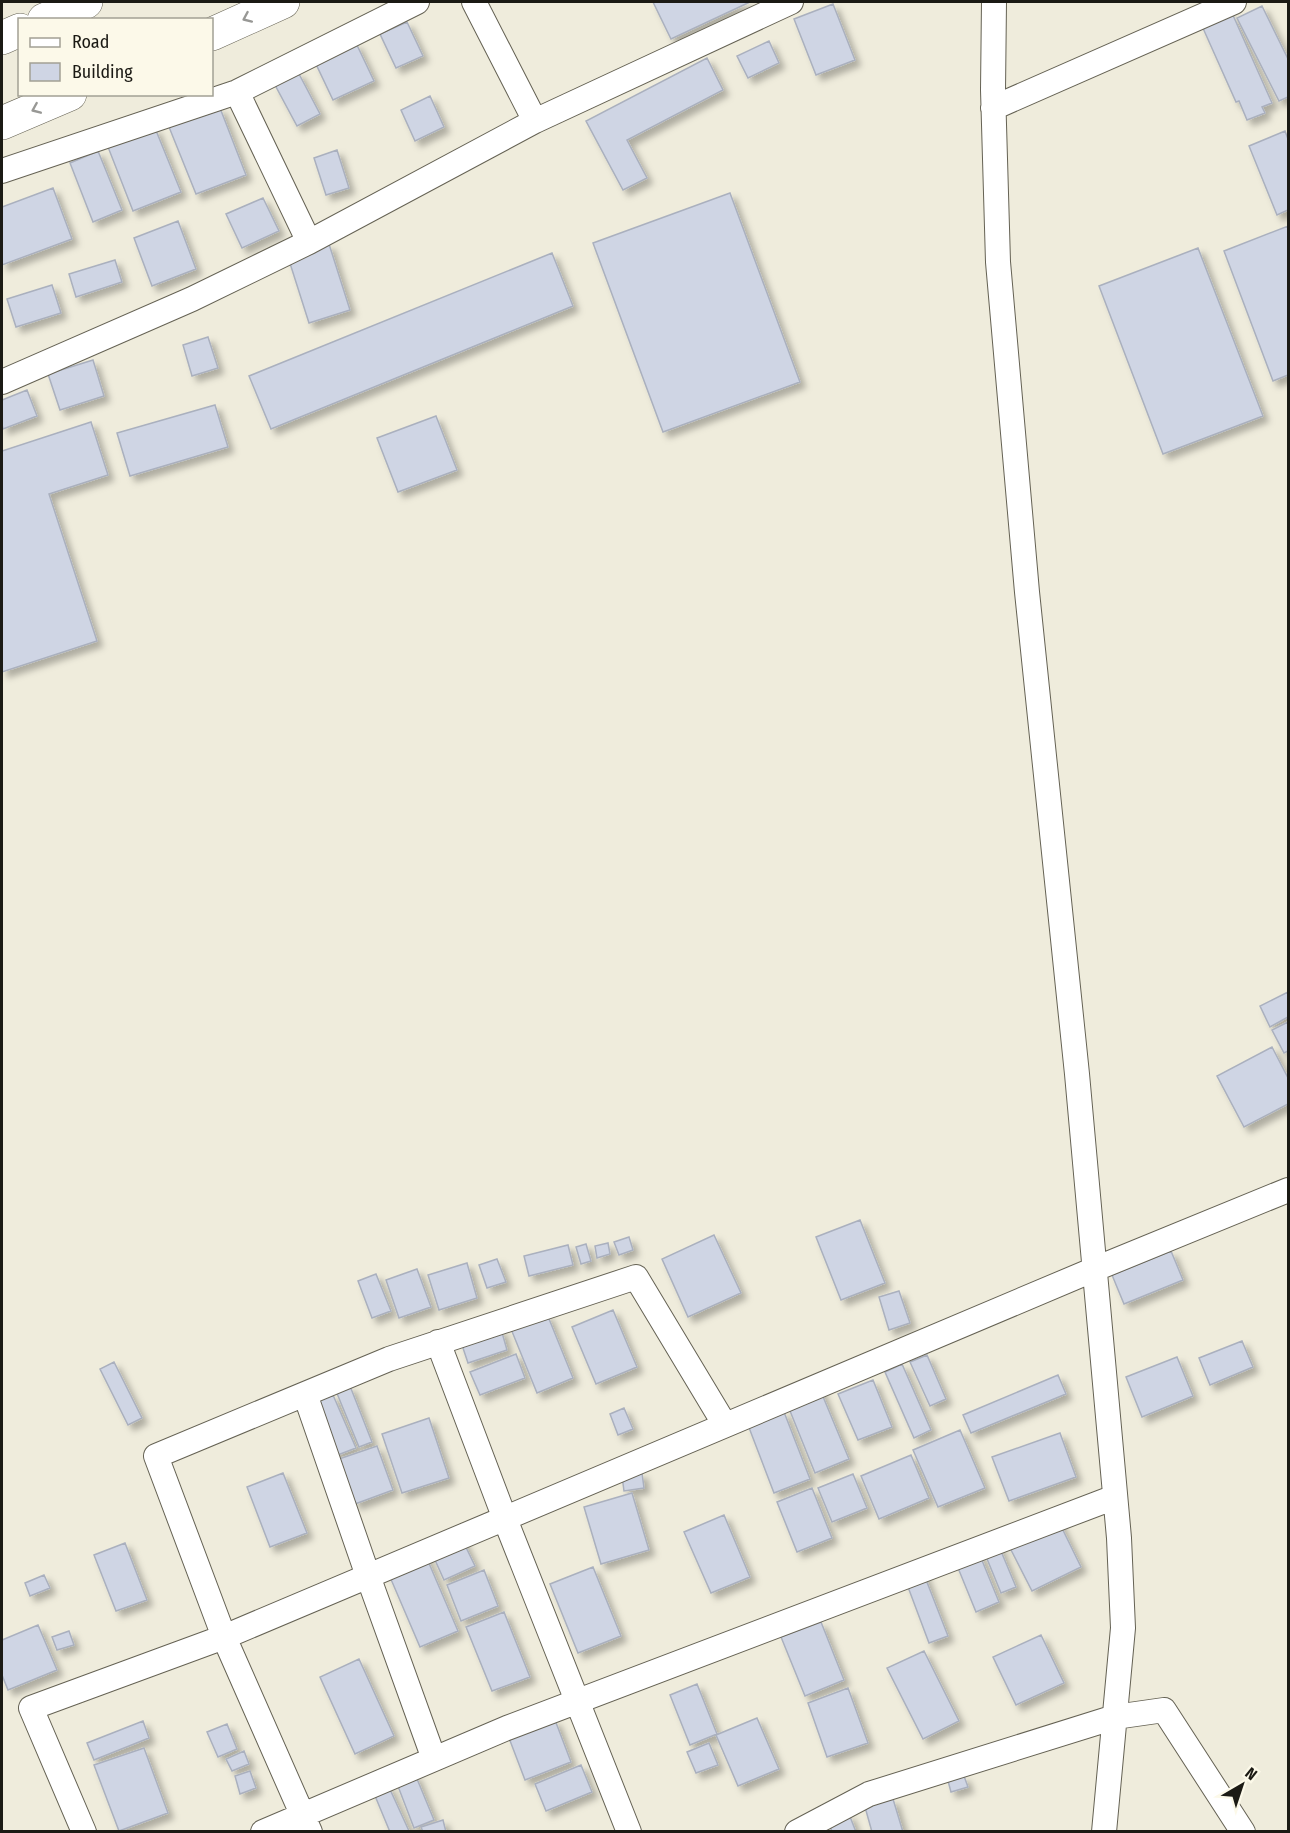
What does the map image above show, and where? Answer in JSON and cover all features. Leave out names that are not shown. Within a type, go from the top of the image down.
[{"type":"main road","points":[[49,18],[86,2]]},
{"type":"main road","points":[[213,34],[283,2]]},
{"type":"main road","points":[[2,38],[18,31]]},
{"type":"main road","points":[[2,123],[65,96]]},
{"type":"street","points":[[2,171],[237,92],[417,2]]},
{"type":"street","points":[[474,2],[535,121]]},
{"type":"street","points":[[2,382],[192,299],[309,242],[535,121],[790,2]]},
{"type":"street","points":[[994,2],[993,108],[998,262],[1095,1269],[1115,1497],[1123,1628],[1104,1832]]},
{"type":"street","points":[[993,108],[1233,2]]},
{"type":"street","points":[[237,92],[309,242]]},
{"type":"street","points":[[84,1832],[31,1708],[224,1637],[1095,1269],[1288,1190]]},
{"type":"street","points":[[306,1823],[224,1637],[156,1456],[388,1359],[636,1277],[725,1425]]},
{"type":"street","points":[[438,1342],[505,1519],[629,1832]]},
{"type":"street","points":[[305,1394],[434,1759]]},
{"type":"street","points":[[263,1832],[306,1823],[434,1759],[507,1728],[1115,1497]]},
{"type":"street","points":[[797,1832],[869,1794],[1115,1717],[1164,1710],[1243,1832]]},
{"type":"building","points":[[653,2],[750,2],[671,39]]},
{"type":"building","points":[[833,4],[855,60],[816,75],[794,19]]},
{"type":"building","points":[[1262,6],[1288,59],[1288,97],[1279,101],[1237,18]]},
{"type":"building","points":[[1232,13],[1272,103],[1262,107],[1265,113],[1247,120],[1239,101],[1236,102],[1202,26]]},
{"type":"building","points":[[407,22],[423,56],[396,68],[380,34]]},
{"type":"building","points":[[769,41],[779,63],[748,78],[737,56]]},
{"type":"building","points":[[356,43],[374,81],[333,100],[315,62]]},
{"type":"building","points":[[707,58],[723,90],[627,140],[647,178],[623,190],[586,121]]},
{"type":"building","points":[[298,72],[320,114],[297,126],[275,85]]},
{"type":"building","points":[[430,96],[444,127],[415,141],[401,110]]},
{"type":"building","points":[[220,108],[246,175],[196,194],[169,127]]},
{"type":"building","points":[[155,128],[181,192],[133,211],[108,147]]},
{"type":"building","points":[[1285,131],[1288,139],[1288,210],[1277,215],[1249,146]]},
{"type":"building","points":[[337,150],[349,188],[326,195],[314,158]]},
{"type":"building","points":[[98,151],[122,210],[93,222],[70,163]]},
{"type":"building","points":[[53,188],[72,239],[2,265],[2,207]]},
{"type":"building","points":[[730,193],[800,382],[663,432],[593,243]]},
{"type":"building","points":[[263,198],[279,231],[242,248],[226,214]]},
{"type":"building","points":[[178,221],[196,269],[152,286],[134,238]]},
{"type":"building","points":[[1288,226],[1288,375],[1273,381],[1224,251]]},
{"type":"building","points":[[329,244],[350,310],[309,323],[288,257]]},
{"type":"building","points":[[1198,248],[1263,416],[1163,454],[1099,286]]},
{"type":"building","points":[[552,253],[573,306],[271,429],[249,376]]},
{"type":"building","points":[[115,260],[122,282],[76,297],[69,274]]},
{"type":"building","points":[[52,285],[61,313],[16,327],[7,299]]},
{"type":"building","points":[[208,337],[218,368],[192,376],[183,345]]},
{"type":"building","points":[[93,360],[104,396],[60,410],[48,374]]},
{"type":"building","points":[[27,390],[37,416],[3,429],[2,400]]},
{"type":"building","points":[[215,405],[228,447],[130,476],[117,433]]},
{"type":"building","points":[[436,416],[457,470],[398,492],[377,438]]},
{"type":"building","points":[[91,422],[108,475],[49,494],[97,641],[2,672],[2,451]]},
{"type":"building","points":[[1288,992],[1288,1017],[1270,1027],[1260,1006]]},
{"type":"building","points":[[1288,1022],[1288,1051],[1284,1053],[1272,1030]]},
{"type":"building","points":[[1272,1047],[1288,1078],[1288,1104],[1244,1127],[1217,1076]]},
{"type":"building","points":[[860,1220],[885,1283],[841,1300],[816,1237]]},
{"type":"building","points":[[714,1235],[741,1293],[688,1317],[662,1259]]},
{"type":"building","points":[[629,1237],[633,1250],[619,1255],[614,1242]]},
{"type":"building","points":[[608,1243],[610,1254],[597,1258],[595,1246]]},
{"type":"building","points":[[586,1244],[591,1261],[581,1264],[576,1247]]},
{"type":"building","points":[[568,1245],[573,1265],[529,1276],[524,1256]]},
{"type":"building","points":[[1171,1251],[1183,1280],[1124,1304],[1112,1275]]},
{"type":"building","points":[[497,1259],[506,1282],[487,1288],[479,1265]]},
{"type":"building","points":[[467,1263],[477,1298],[439,1310],[428,1275]]},
{"type":"building","points":[[417,1269],[431,1307],[399,1318],[386,1280]]},
{"type":"building","points":[[376,1274],[391,1311],[372,1318],[358,1281]]},
{"type":"building","points":[[899,1291],[910,1323],[889,1330],[879,1297]]},
{"type":"building","points":[[613,1310],[637,1367],[596,1384],[572,1327]]},
{"type":"building","points":[[547,1314],[573,1378],[537,1393],[511,1329]]},
{"type":"building","points":[[501,1329],[507,1350],[468,1363],[461,1342]]},
{"type":"building","points":[[1242,1341],[1253,1367],[1210,1385],[1199,1358]]},
{"type":"building","points":[[516,1354],[525,1378],[480,1395],[470,1372]]},
{"type":"building","points":[[927,1355],[946,1399],[930,1406],[910,1362]]},
{"type":"building","points":[[1177,1357],[1193,1396],[1142,1417],[1126,1377]]},
{"type":"building","points":[[114,1362],[142,1418],[128,1425],[100,1369]]},
{"type":"building","points":[[902,1364],[931,1430],[914,1438],[885,1372]]},
{"type":"building","points":[[1058,1375],[1066,1394],[971,1433],[963,1415]]},
{"type":"building","points":[[873,1380],[892,1427],[858,1440],[838,1394]]},
{"type":"building","points":[[350,1386],[372,1442],[359,1447],[336,1391]]},
{"type":"building","points":[[819,1387],[849,1459],[815,1473],[786,1401]]},
{"type":"building","points":[[333,1395],[356,1448],[335,1456],[313,1403]]},
{"type":"building","points":[[624,1408],[633,1429],[618,1435],[610,1414]]},
{"type":"building","points":[[784,1412],[810,1479],[774,1493],[748,1425]]},
{"type":"building","points":[[429,1418],[449,1478],[402,1493],[382,1434]]},
{"type":"building","points":[[960,1430],[985,1488],[938,1507],[913,1450]]},
{"type":"building","points":[[1060,1433],[1076,1477],[1009,1501],[992,1457]]},
{"type":"building","points":[[377,1446],[393,1490],[355,1504],[339,1459]]},
{"type":"building","points":[[911,1455],[929,1498],[879,1519],[861,1476]]},
{"type":"building","points":[[283,1473],[307,1533],[270,1547],[247,1487]]},
{"type":"building","points":[[642,1473],[644,1488],[624,1491],[622,1476]]},
{"type":"building","points":[[853,1474],[867,1508],[832,1522],[818,1488]]},
{"type":"building","points":[[812,1488],[832,1538],[797,1552],[777,1502]]},
{"type":"building","points":[[632,1493],[649,1550],[601,1564],[584,1507]]},
{"type":"building","points":[[724,1515],[750,1577],[711,1593],[684,1532]]},
{"type":"building","points":[[1057,1518],[1081,1567],[1032,1591],[1007,1542]]},
{"type":"building","points":[[461,1537],[475,1566],[444,1580],[431,1551]]},
{"type":"building","points":[[125,1543],[147,1600],[116,1611],[94,1555]]},
{"type":"building","points":[[998,1544],[1016,1587],[1001,1593],[983,1549]]},
{"type":"building","points":[[979,1553],[999,1602],[976,1612],[956,1563]]},
{"type":"building","points":[[425,1554],[458,1631],[420,1647],[387,1570]]},
{"type":"building","points":[[593,1567],[621,1636],[578,1653],[550,1584]]},
{"type":"building","points":[[484,1570],[498,1606],[461,1621],[447,1585]]},
{"type":"building","points":[[923,1572],[948,1636],[929,1643],[905,1579]]},
{"type":"building","points":[[44,1575],[50,1588],[30,1596],[25,1583]]},
{"type":"building","points":[[504,1612],[530,1677],[492,1691],[466,1627]]},
{"type":"building","points":[[821,1622],[844,1680],[805,1696],[781,1637]]},
{"type":"building","points":[[38,1625],[57,1670],[8,1690],[2,1675],[2,1640]]},
{"type":"building","points":[[69,1631],[74,1645],[57,1650],[52,1637]]},
{"type":"building","points":[[1041,1635],[1064,1683],[1016,1705],[993,1657]]},
{"type":"building","points":[[924,1651],[959,1721],[923,1739],[887,1668]]},
{"type":"building","points":[[359,1659],[394,1736],[355,1754],[320,1677]]},
{"type":"building","points":[[697,1684],[717,1734],[690,1745],[670,1695]]},
{"type":"building","points":[[848,1688],[868,1743],[827,1757],[808,1703]]},
{"type":"building","points":[[757,1718],[779,1769],[738,1786],[716,1735]]},
{"type":"building","points":[[555,1720],[571,1762],[525,1780],[509,1738]]},
{"type":"building","points":[[143,1721],[149,1738],[94,1760],[87,1743]]},
{"type":"building","points":[[227,1724],[237,1749],[218,1757],[207,1732]]},
{"type":"building","points":[[709,1743],[718,1765],[696,1773],[687,1752]]},
{"type":"building","points":[[144,1748],[168,1813],[119,1831],[94,1765]]},
{"type":"building","points":[[244,1751],[249,1764],[232,1771],[226,1759]]},
{"type":"building","points":[[581,1765],[592,1792],[546,1811],[535,1784]]},
{"type":"building","points":[[250,1771],[256,1788],[240,1794],[235,1776]]},
{"type":"building","points":[[415,1774],[434,1820],[414,1828],[396,1781]]},
{"type":"building","points":[[964,1776],[968,1787],[951,1792],[948,1781]]},
{"type":"building","points":[[388,1785],[409,1831],[390,1832],[373,1791]]},
{"type":"building","points":[[893,1799],[903,1832],[872,1832],[865,1807]]},
{"type":"building","points":[[849,1814],[856,1832],[832,1832],[829,1823]]},
{"type":"building","points":[[443,1820],[446,1832],[423,1832],[421,1827]]}]
